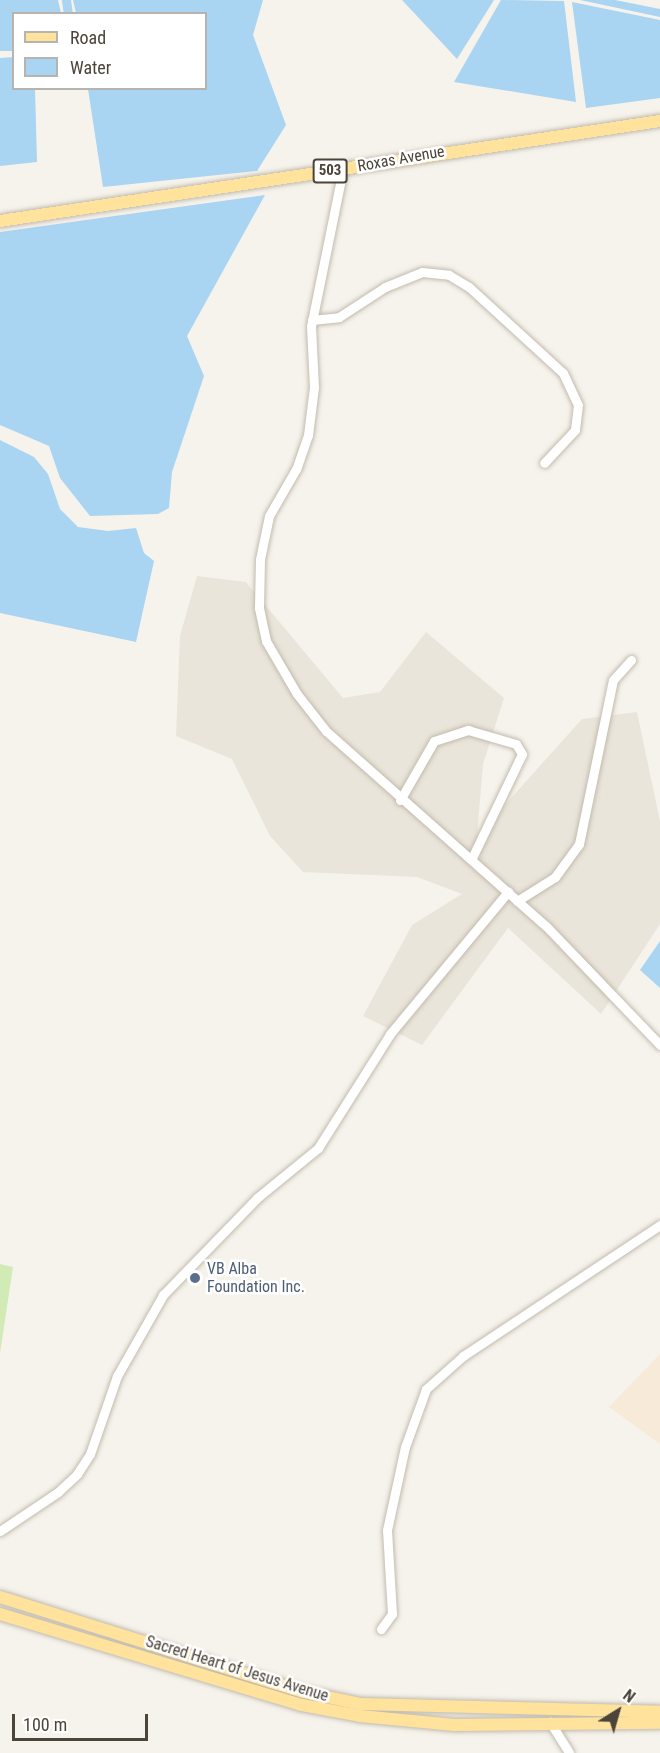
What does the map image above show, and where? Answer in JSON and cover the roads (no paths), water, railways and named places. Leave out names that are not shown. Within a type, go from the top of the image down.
[{"type":"main road","name":"Roxas Avenue","points":[[0,221],[660,121]]},
{"type":"main road","name":"Sacred Heart of Jesus Avenue","points":[[0,1597],[304,1692],[360,1704],[660,1712]]},
{"type":"main road","name":"Sacred Heart of Jesus Avenue","points":[[0,1614],[302,1705],[455,1725],[550,1722],[660,1723]]},
{"type":"street","points":[[343,169],[312,320],[312,411],[302,455],[264,533],[260,559],[261,624],[280,668],[326,731],[400,800],[472,858],[660,1045]]},
{"type":"street","points":[[312,320],[339,317],[385,287],[422,272],[449,275],[468,287],[563,373],[578,405],[575,430],[544,463]]},
{"type":"street","points":[[517,901],[555,877],[579,844],[613,680],[631,660]]},
{"type":"street","points":[[400,800],[434,741],[468,730],[516,744],[522,754],[472,858]]},
{"type":"street","points":[[0,1531],[58,1492],[77,1474],[90,1454],[117,1376],[163,1295],[264,1191],[318,1148],[390,1034],[508,892]]},
{"type":"street","points":[[381,1629],[392,1614],[387,1530],[405,1447],[426,1389],[463,1356],[660,1225]]},
{"type":"street","points":[[550,1722],[565,1752]]},
{"type":"water","points":[[0,0],[58,0],[61,12],[12,12],[12,51],[0,51]]},
{"type":"water","points":[[73,0],[263,0],[253,35],[286,125],[257,171],[103,187],[88,90],[207,90],[207,12],[76,12]]},
{"type":"water","points":[[402,0],[494,0],[457,59]]},
{"type":"water","points":[[501,0],[564,1],[576,102],[454,82]]},
{"type":"water","points":[[580,0],[615,0],[660,9],[660,17]]},
{"type":"water","points":[[572,2],[660,20],[660,98],[586,108]]},
{"type":"water","points":[[0,66],[12,66],[12,90],[35,90],[37,162],[0,166]]},
{"type":"water","points":[[265,195],[187,336],[204,376],[172,472],[169,508],[158,514],[90,516],[60,478],[49,446],[0,425],[0,232]]},
{"type":"water","points":[[0,440],[34,457],[48,474],[60,509],[78,527],[108,531],[136,528],[144,553],[154,561],[136,642],[0,613]]},
{"type":"water","points":[[660,941],[660,988],[640,970]]},
{"type":"waterway","points":[[66,0],[68,12]]},
{"type":"waterway","points":[[0,62],[12,61]]},
{"type":"place","name":"VB Alba Foundation Inc.","points":[[195,1278]]}]
